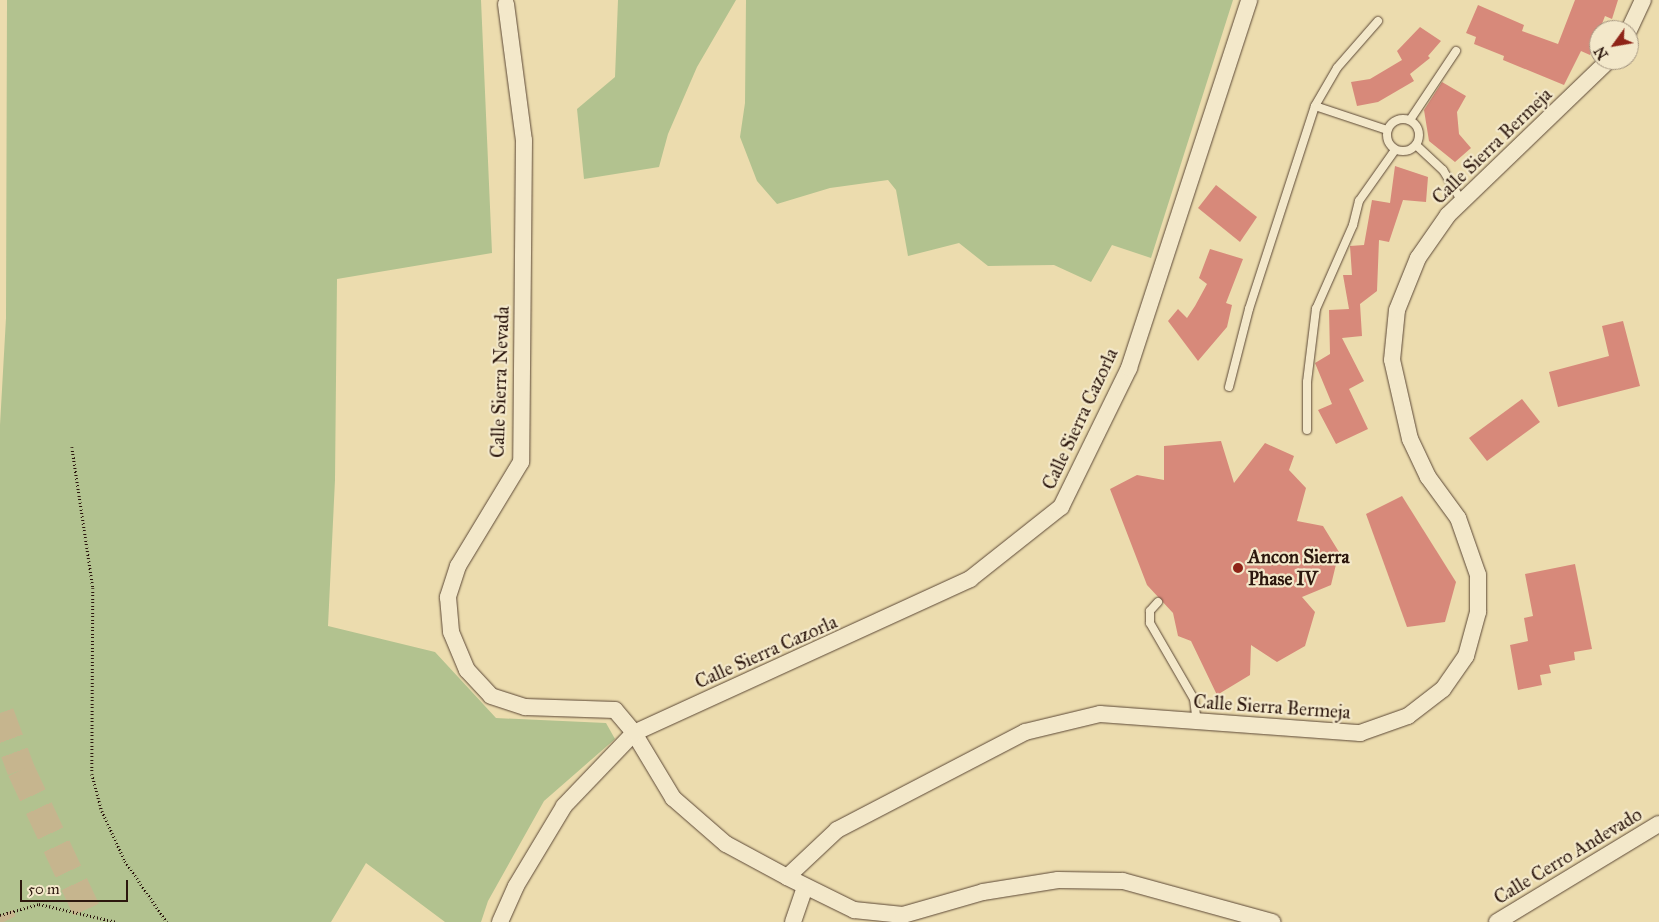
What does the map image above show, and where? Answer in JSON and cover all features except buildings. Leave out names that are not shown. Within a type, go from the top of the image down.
[{"type":"street","name":"Calle Sierra Cazorla","points":[[634,733],[970,578],[1061,507],[1128,368],[1249,0]]},
{"type":"street","points":[[1634,20],[1643,0]]},
{"type":"street","name":"Calle Sierra Nevada","points":[[506,4],[524,140],[521,462],[458,566],[448,598],[451,632],[467,670],[491,696],[525,707],[615,710],[634,733]]},
{"type":"street","name":"Calle Sierra Bermeja","points":[[787,877],[837,830],[1025,732],[1100,714],[1360,733],[1408,716],[1443,689],[1466,656],[1478,612],[1478,575],[1458,518],[1428,477],[1410,439],[1392,360],[1397,310],[1418,258],[1448,215],[1599,70]]},
{"type":"street","points":[[500,922],[516,886],[564,806],[634,733],[673,798],[726,844],[805,888],[854,910],[904,916],[992,890],[1058,880],[1123,881],[1272,922]]},
{"type":"street","name":"Calle Cerro Andevado","points":[[1497,922],[1659,824]]},
{"type":"street","points":[[793,922],[805,888]]},
{"type":"lane","points":[[1229,387],[1249,308],[1315,106],[1337,68],[1378,21]]},
{"type":"lane","points":[[1410,120],[1456,51]]},
{"type":"lane","points":[[1315,106],[1387,130]]},
{"type":"lane","points":[[1410,120],[1419,134],[1416,144],[1407,151],[1396,150],[1388,142],[1387,130],[1394,121],[1410,120]]},
{"type":"lane","points":[[1416,144],[1443,170],[1462,202]]},
{"type":"lane","points":[[1307,430],[1308,374],[1316,309],[1353,225],[1359,201],[1396,150]]},
{"type":"lane","points":[[1158,602],[1150,611],[1150,623],[1194,699],[1197,722]]},
{"type":"path","points":[[72,447],[93,588],[92,774],[102,811],[125,861],[167,922]]},
{"type":"path","points":[[0,915],[39,904],[117,922]]},
{"type":"green space","points":[[7,0],[481,0],[492,253],[337,279],[335,480],[328,626],[435,652],[496,718],[606,723],[615,739],[544,801],[488,901],[481,922],[445,922],[366,863],[331,922],[0,922],[0,425],[6,318]]},
{"type":"green space","points":[[618,0],[736,0],[697,67],[668,134],[659,167],[584,179],[577,109],[615,77]]},
{"type":"green space","points":[[746,0],[1233,0],[1151,258],[1112,245],[1091,282],[1054,265],[988,266],[959,243],[908,256],[896,190],[888,180],[830,188],[777,204],[757,181],[740,137],[745,103]]},
{"type":"tunnel","points":[[0,713],[21,770],[92,922]]},
{"type":"tunnel","points":[[0,916],[3,922]]},
{"type":"place","name":"Ancon Sierra Phase IV","points":[[1238,568]]}]
